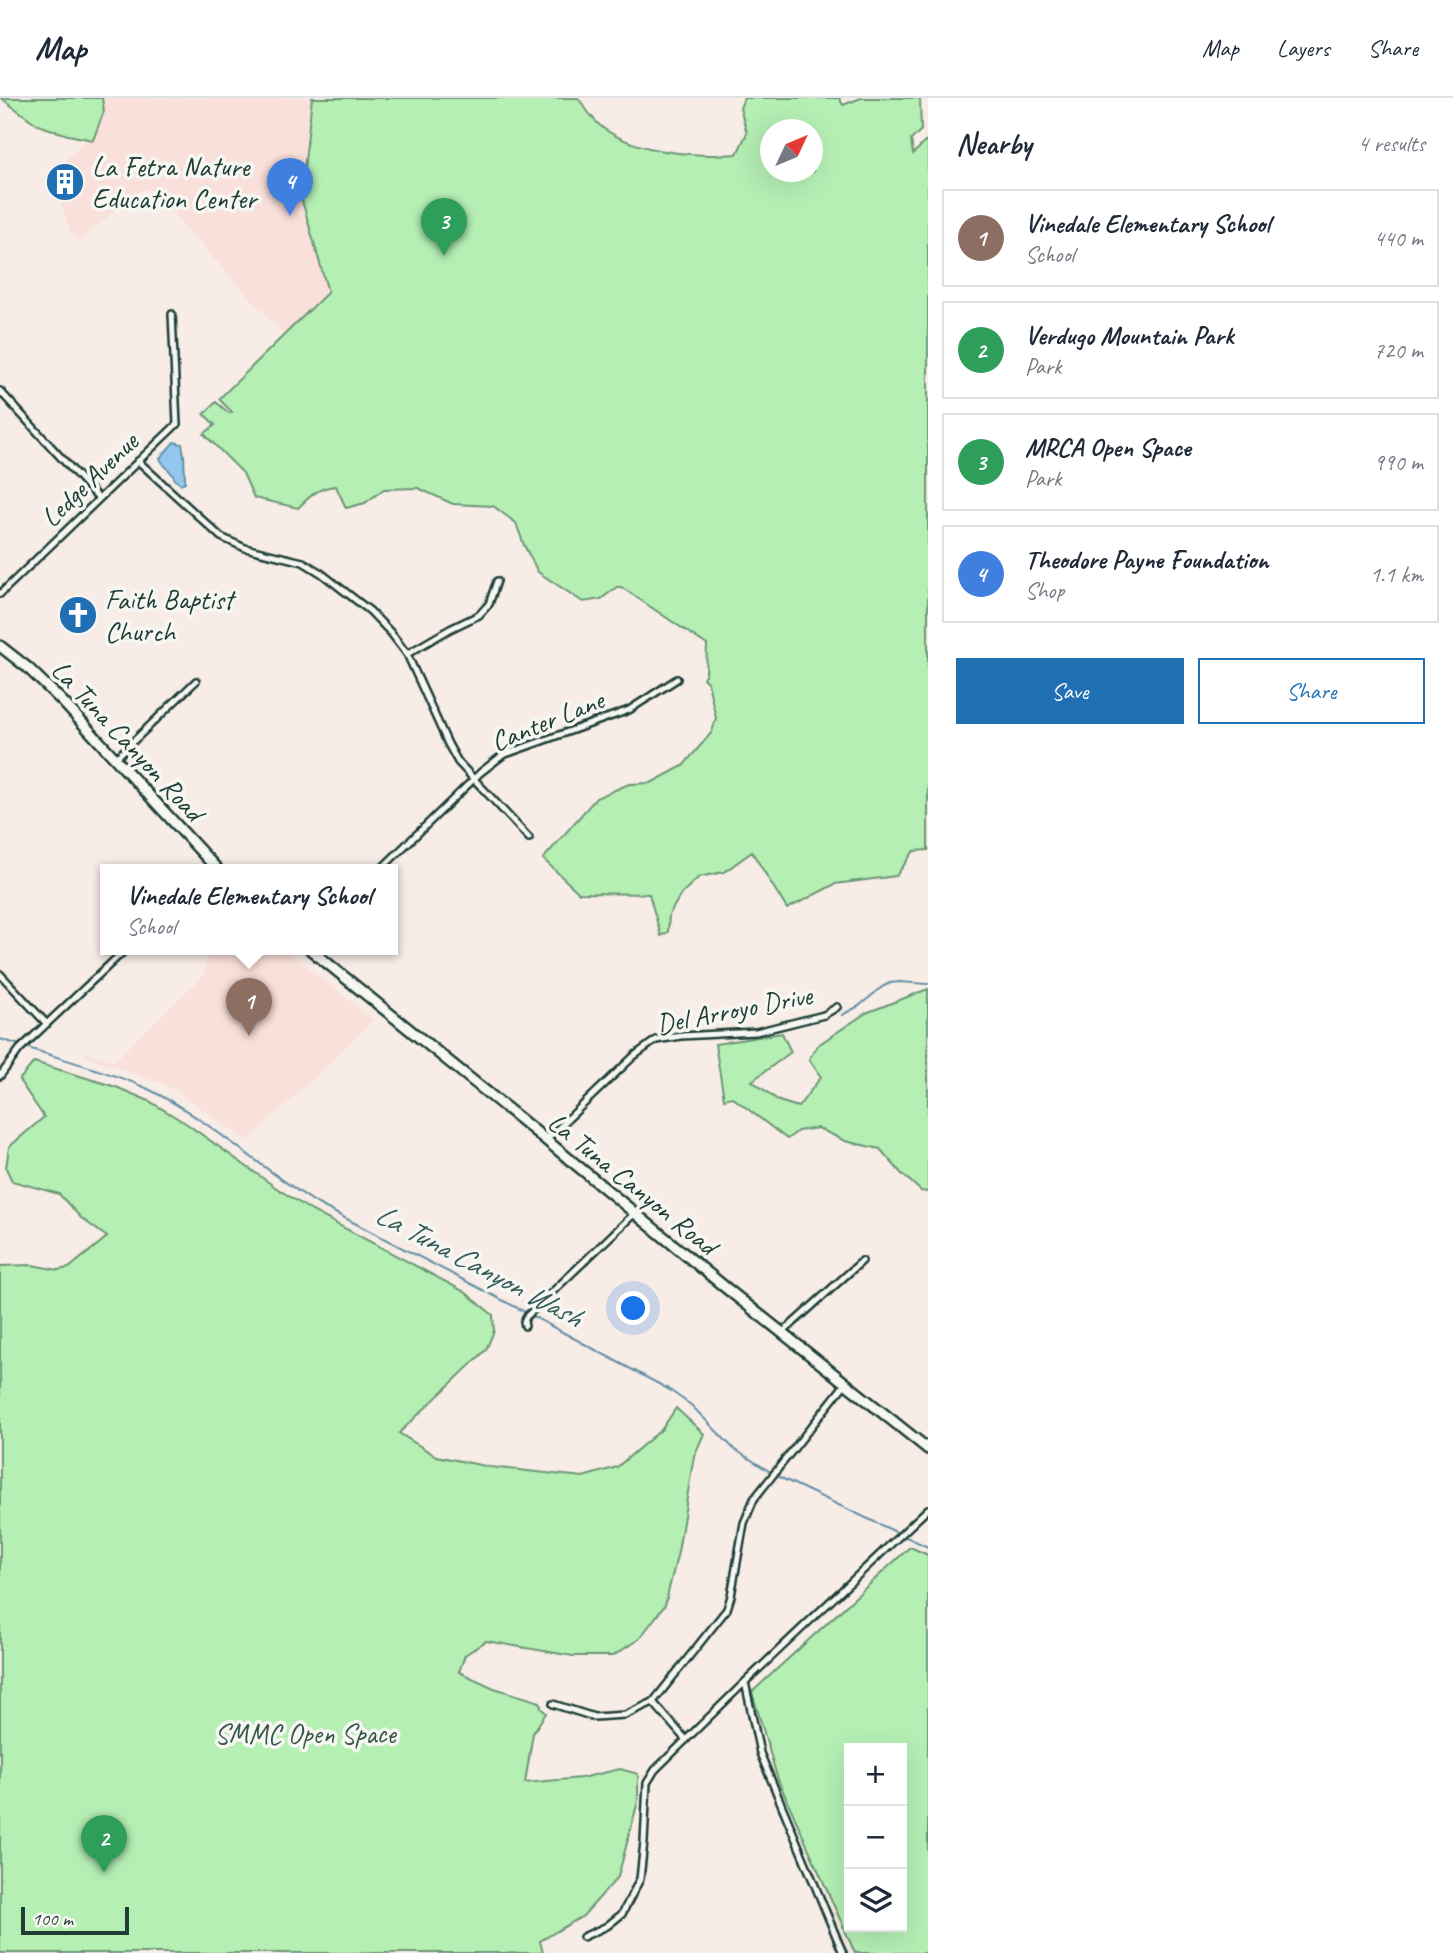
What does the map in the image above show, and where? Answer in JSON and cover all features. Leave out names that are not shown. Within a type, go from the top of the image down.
[{"type":"main road","name":"La Tuna Canyon Road","points":[[0,646],[36,675],[210,864]]},
{"type":"main road","name":"La Tuna Canyon Road","points":[[317,955],[928,1449]]},
{"type":"street","name":"Ledge Avenue","points":[[0,594],[177,424],[172,314]]},
{"type":"street","points":[[0,391],[99,499]]},
{"type":"street","points":[[138,461],[221,537],[245,548],[299,560],[321,573],[370,611],[407,654],[458,762],[529,838]]},
{"type":"street","points":[[407,654],[479,615],[489,604],[496,581]]},
{"type":"street","name":"Canter Lane","points":[[386,864],[497,758],[629,710],[677,679]]},
{"type":"street","points":[[115,759],[197,681]]},
{"type":"street","points":[[0,1076],[20,1049],[120,955]]},
{"type":"street","points":[[0,975],[47,1024]]},
{"type":"street","name":"Del Arroyo Drive","points":[[546,1140],[634,1056],[656,1041],[681,1036],[756,1032],[824,1015],[838,1007]]},
{"type":"street","points":[[525,1326],[526,1317],[635,1213]]},
{"type":"street","points":[[782,1333],[862,1261]]},
{"type":"street","points":[[553,1704],[594,1717],[625,1715],[653,1702],[727,1609],[732,1596],[744,1523],[754,1499],[845,1384]]},
{"type":"street","points":[[583,1937],[607,1926],[622,1914],[640,1879],[647,1783],[656,1770],[928,1508]]},
{"type":"street","points":[[745,1682],[761,1754],[843,1953]]},
{"type":"street","points":[[653,1702],[686,1740]]},
{"type":"shaded area","points":[[63,98],[371,98],[446,176],[284,335],[150,189],[142,190],[126,201],[79,241],[70,231],[52,173],[96,132]]},
{"type":"shaded area","points":[[209,955],[292,955],[374,1020],[248,1141],[175,1090],[84,1055],[85,1052],[114,1061],[203,976]]},
{"type":"green space","points":[[1,98],[102,98],[104,111],[93,140],[38,125]]},
{"type":"green space","points":[[312,98],[578,98],[599,125],[633,143],[667,152],[721,155],[737,154],[747,133],[740,108],[744,98],[839,98],[843,105],[861,98],[920,98],[921,130],[911,140],[913,154],[928,139],[928,850],[914,851],[896,876],[835,884],[787,909],[752,852],[724,872],[699,877],[681,894],[669,915],[668,932],[661,936],[649,894],[579,893],[543,859],[596,798],[629,784],[651,783],[683,766],[712,732],[716,718],[708,683],[703,678],[706,673],[707,645],[621,587],[601,599],[583,602],[538,572],[516,523],[493,506],[453,504],[418,488],[384,489],[365,503],[346,508],[336,486],[320,490],[298,508],[254,498],[243,473],[204,434],[215,425],[204,414],[216,402],[229,413],[232,412],[219,399],[328,292],[301,197]]},
{"type":"green space","points":[[928,989],[928,1192],[921,1191],[880,1149],[845,1141],[818,1128],[798,1131],[787,1139],[732,1097],[724,1099],[715,1044],[782,1033],[791,1052],[752,1081],[779,1101],[798,1107],[821,1077],[809,1059],[818,1045],[866,1013]]},
{"type":"green space","name":"SMMC Open Space","points":[[34,1062],[116,1087],[149,1101],[187,1124],[312,1211],[465,1292],[493,1315],[494,1331],[486,1350],[399,1433],[436,1456],[490,1467],[583,1477],[617,1467],[662,1429],[676,1408],[704,1434],[694,1456],[678,1552],[665,1605],[639,1639],[613,1656],[573,1656],[486,1641],[465,1655],[459,1672],[494,1688],[540,1702],[546,1713],[533,1733],[525,1783],[581,1778],[620,1769],[638,1774],[638,1801],[618,1877],[583,1916],[540,1941],[543,1953],[0,1953],[0,1266],[32,1265],[58,1270],[69,1268],[107,1237],[81,1218],[59,1194],[12,1181],[6,1168],[9,1147],[44,1117],[19,1080]]},
{"type":"green space","points":[[910,1547],[928,1555],[928,1953],[855,1953],[846,1932],[907,1932],[907,1743],[844,1743],[844,1928],[778,1780],[752,1692]]},
{"type":"water","points":[[174,442],[182,444],[184,455],[185,482],[181,484],[175,480],[160,458]]},
{"type":"waterway","points":[[842,1015],[890,983],[928,984]]},
{"type":"waterway","name":"La Tuna Canyon Wash","points":[[0,1039],[20,1045]]},
{"type":"waterway","name":"La Tuna Canyon Wash","points":[[25,1047],[119,1077],[170,1101],[318,1204],[668,1389],[691,1405],[734,1449],[772,1473]]},
{"type":"waterway","name":"La Tuna Canyon Wash","points":[[777,1476],[898,1533]]},
{"type":"waterway","name":"La Tuna Canyon Wash","points":[[904,1536],[928,1547]]},
{"type":"place","name":"La Fetra Nature Education Center","points":[[65,182]]},
{"type":"place","name":"Theodore Payne Foundation","points":[[290,216]]},
{"type":"place","name":"MRCA Open Space","points":[[444,256]]},
{"type":"place","name":"Faith Baptist Church","points":[[78,615]]},
{"type":"place","name":"Vinedale Elementary School","points":[[249,1036]]},
{"type":"place","name":"Verdugo Mountain Park","points":[[104,1873]]}]
